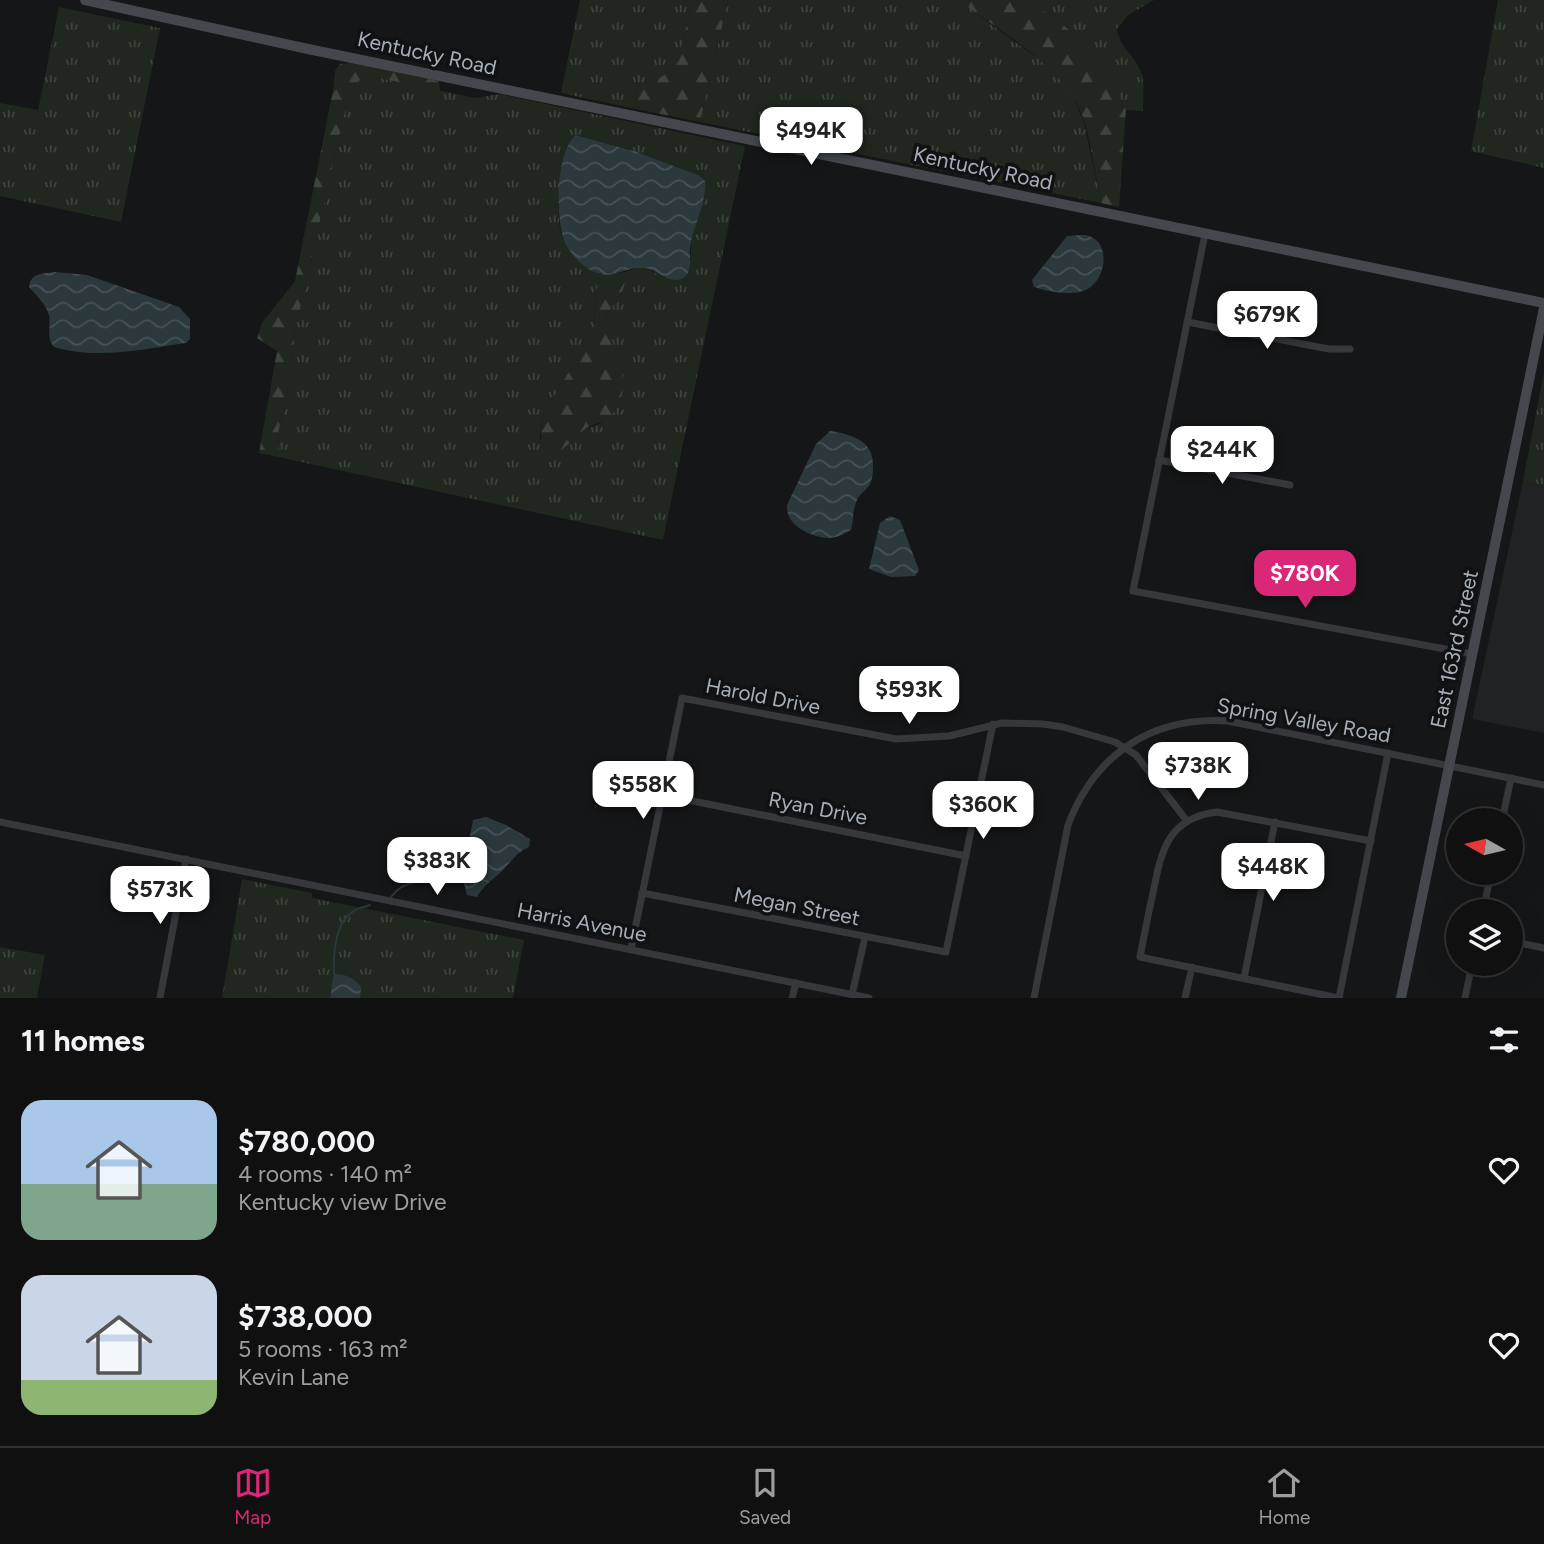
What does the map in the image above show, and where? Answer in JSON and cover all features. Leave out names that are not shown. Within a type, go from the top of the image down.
[{"type":"street","name":"Kentucky Road","points":[[85,0],[308,49],[1544,305]]},
{"type":"street","points":[[1205,234],[1133,590],[1472,654]]},
{"type":"street","name":"East 163rd Street","points":[[1401,998],[1544,305]]},
{"type":"street","points":[[1187,322],[1329,349],[1350,349]]},
{"type":"street","points":[[1159,460],[1290,485]]},
{"type":"street","name":"Harold Drive","points":[[663,795],[682,698],[896,739],[949,736],[993,724],[1023,722],[1063,726],[1125,747]]},
{"type":"street","name":"Spring Valley Road","points":[[1034,998],[1071,817],[1091,781],[1125,747],[1163,727],[1186,722],[1228,720],[1544,785]]},
{"type":"street","points":[[966,856],[993,724]]},
{"type":"street","points":[[1125,747],[1144,763],[1187,821]]},
{"type":"street","points":[[1371,841],[1217,812],[1187,821],[1168,839],[1160,857],[1140,957],[1338,998],[1371,841],[1388,753]]},
{"type":"street","points":[[1505,808],[1511,778]]},
{"type":"street","points":[[631,949],[663,795]]},
{"type":"street","name":"Ryan Drive","points":[[663,795],[966,856]]},
{"type":"street","name":"Harris Avenue","points":[[0,822],[869,998]]},
{"type":"street","points":[[1244,978],[1275,822]]},
{"type":"street","name":"Megan Street","points":[[642,893],[946,952],[966,856]]},
{"type":"street","points":[[160,998],[187,859]]},
{"type":"street","points":[[852,995],[865,937]]},
{"type":"street","points":[[1523,944],[1544,948]]},
{"type":"street","points":[[1185,998],[1192,967]]},
{"type":"street","points":[[1465,998],[1470,976]]},
{"type":"street","points":[[792,998],[796,983]]},
{"type":"shaded area","points":[[1523,481],[1544,485],[1544,733],[1472,719]]},
{"type":"green space","points":[[580,0],[692,0],[674,65],[667,73],[638,88],[636,109],[561,93]]},
{"type":"green space","points":[[692,0],[728,0],[700,122],[636,109],[638,88],[667,73],[674,65]]},
{"type":"green space","points":[[728,0],[958,0],[1040,60],[1060,78],[1072,95],[1084,122],[1101,203],[700,122]]},
{"type":"green space","points":[[958,0],[1027,0],[1036,8],[1055,17],[1069,30],[1090,64],[1109,80],[1126,110],[1119,207],[1101,203],[1085,123],[1064,85],[1032,53]]},
{"type":"green space","points":[[1027,0],[1154,0],[1128,15],[1117,29],[1120,40],[1141,72],[1143,111],[1126,110],[1109,80],[1090,64],[1069,30],[1055,17],[1036,8]]},
{"type":"green space","points":[[1498,0],[1544,0],[1544,168],[1471,151]]},
{"type":"green space","points":[[59,7],[160,28],[121,222],[0,196],[0,103],[38,110]]},
{"type":"green space","points":[[353,63],[439,81],[440,91],[366,75],[348,98],[296,326],[288,390],[277,438],[278,457],[259,453],[277,351],[257,338],[262,323],[295,281],[335,71],[340,64]]},
{"type":"green space","points":[[366,75],[475,98],[499,94],[745,146],[663,540],[278,457],[277,438],[288,390],[296,326],[348,98]],"holes":[[[577,135],[637,152],[698,175],[698,218],[692,232],[690,269],[670,279],[641,267],[625,272],[623,286],[605,325],[620,364],[622,389],[618,401],[611,413],[595,426],[540,439],[545,412],[594,326],[596,291],[602,274],[579,257],[563,239],[558,201],[566,154]]]},
{"type":"green space","points":[[625,272],[623,289],[609,311],[605,324],[621,369],[623,392],[619,403],[606,419],[585,429],[551,456],[546,454],[541,433],[543,418],[590,336],[594,326],[596,291],[602,274]]},
{"type":"green space","points":[[1544,372],[1544,485],[1523,481]]},
{"type":"green space","points":[[242,879],[312,893],[312,898],[524,940],[513,998],[222,998]]},
{"type":"green space","points":[[0,947],[45,955],[37,998],[0,998]]},
{"type":"water","points":[[576,135],[637,152],[698,175],[705,181],[704,198],[691,241],[690,268],[683,278],[673,280],[643,268],[611,274],[598,273],[583,265],[570,251],[562,232],[559,187],[564,156]]},
{"type":"water","points":[[1067,236],[1089,236],[1100,245],[1104,260],[1097,281],[1086,290],[1072,293],[1034,287],[1032,280]]},
{"type":"water","points":[[55,272],[87,275],[179,307],[190,319],[190,339],[186,343],[104,353],[54,347],[50,340],[48,311],[29,287],[35,276]]},
{"type":"water","points":[[830,431],[852,436],[865,444],[872,456],[873,467],[870,483],[856,502],[851,530],[838,537],[829,538],[800,529],[790,518],[787,505],[816,444]]},
{"type":"water","points":[[890,516],[900,520],[919,570],[915,576],[891,577],[869,569],[880,523]]},
{"type":"water","points":[[486,817],[530,839],[529,847],[517,855],[477,897],[467,895],[462,876],[473,820]]},
{"type":"water","points":[[334,974],[356,981],[361,987],[360,998],[330,998]]},
{"type":"waterway","points":[[391,897],[406,885],[424,880],[464,882]]},
{"type":"waterway","points":[[334,974],[335,948],[343,922],[354,911],[370,905]]}]
